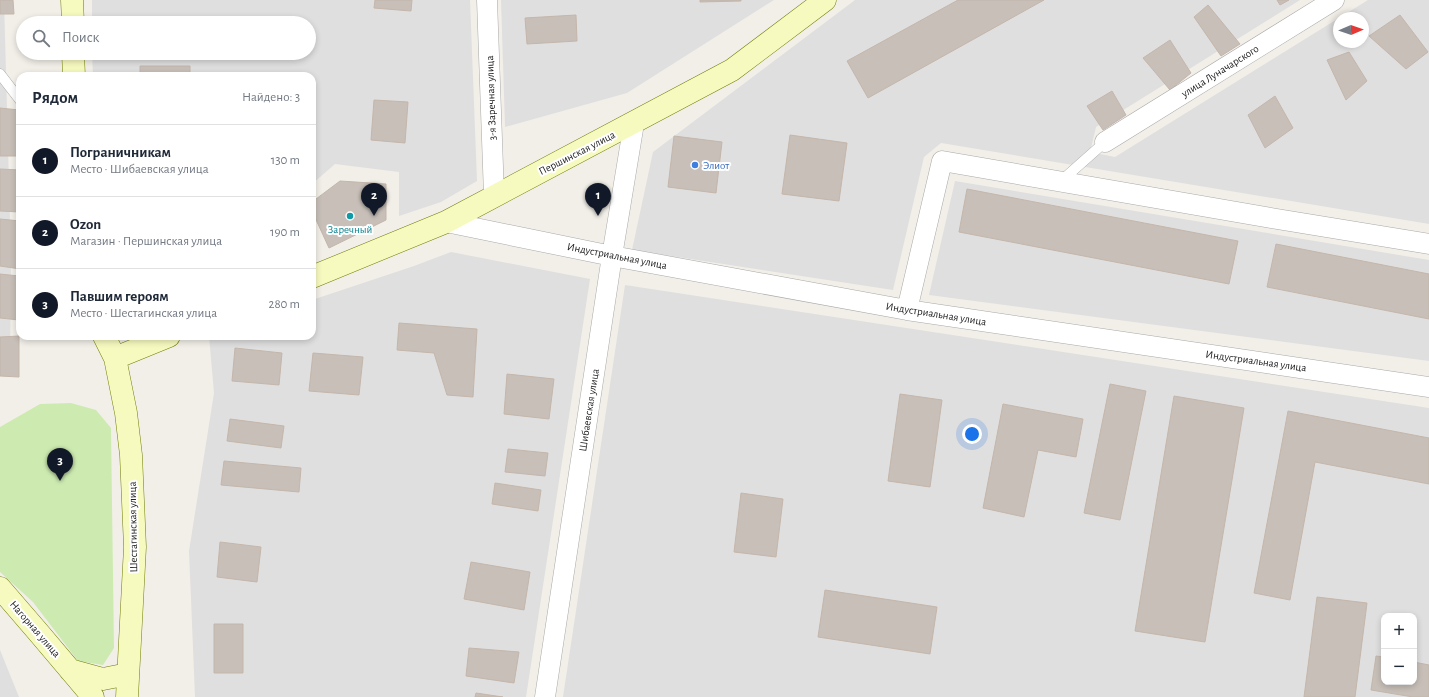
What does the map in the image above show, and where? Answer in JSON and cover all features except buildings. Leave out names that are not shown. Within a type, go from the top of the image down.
[{"type":"street","points":[[72,0],[73,16]]},
{"type":"street","name":"3-я Заречная улица","points":[[487,0],[494,196]]},
{"type":"street","name":"Першинская улица","points":[[316,275],[446,222],[732,70],[825,0]]},
{"type":"street","name":"улица Луначарского","points":[[1105,142],[1334,0]]},
{"type":"street","points":[[73,60],[74,72]]},
{"type":"street","name":"Шибаевская улица","points":[[545,697],[612,256],[634,123]]},
{"type":"street","points":[[907,310],[942,161],[1277,220],[1429,244]]},
{"type":"street","name":"Индустриальная улица","points":[[446,222],[612,256],[907,310],[1429,387]]},
{"type":"street","name":"Шестагинская улица","points":[[106,340],[114,358],[126,413],[131,463],[135,547],[127,697]]},
{"type":"street","points":[[114,358],[158,340]]},
{"type":"street","name":"Нагорная улица","points":[[0,588],[93,697]]},
{"type":"street","points":[[70,670],[104,679],[128,674]]},
{"type":"lane","points":[[0,74],[16,95]]},
{"type":"lane","points":[[1060,182],[1105,142]]},
{"type":"shaded area","points":[[0,0],[4,0],[11,255],[10,371],[0,375]]},
{"type":"shaded area","points":[[92,0],[470,0],[477,181],[441,202],[399,216],[399,172],[335,164],[316,181],[316,72],[93,72],[92,60],[316,60],[316,16],[92,16]]},
{"type":"shaded area","points":[[501,0],[774,0],[627,93],[505,127]]},
{"type":"shaded area","points":[[855,0],[1300,0],[1096,127],[1090,152],[1115,157],[1333,22],[1333,48],[1369,48],[1369,12],[1349,12],[1368,0],[1429,0],[1429,224],[941,143],[924,157],[893,290],[632,250],[653,152]]},
{"type":"shaded area","points":[[955,181],[1429,260],[1429,361],[929,295]]},
{"type":"shaded area","points":[[451,252],[590,279],[526,697],[195,697],[189,551],[214,393],[209,340],[316,340],[316,299]]},
{"type":"shaded area","points":[[625,285],[1429,408],[1429,697],[563,697]]},
{"type":"shaded area","points":[[0,650],[19,697],[0,697]]},
{"type":"green space","points":[[71,403],[96,410],[111,428],[114,648],[103,665],[78,661],[33,602],[0,572],[0,427],[40,404]]},
{"type":"place","name":"Элиот","points":[[695,165]]},
{"type":"place","name":"Заречный","points":[[350,216]]},
{"type":"place","name":"Ozon","points":[[374,216]]},
{"type":"place","name":"Пограничникам","points":[[598,216]]},
{"type":"place","name":"Павшим героям","points":[[60,481]]}]
